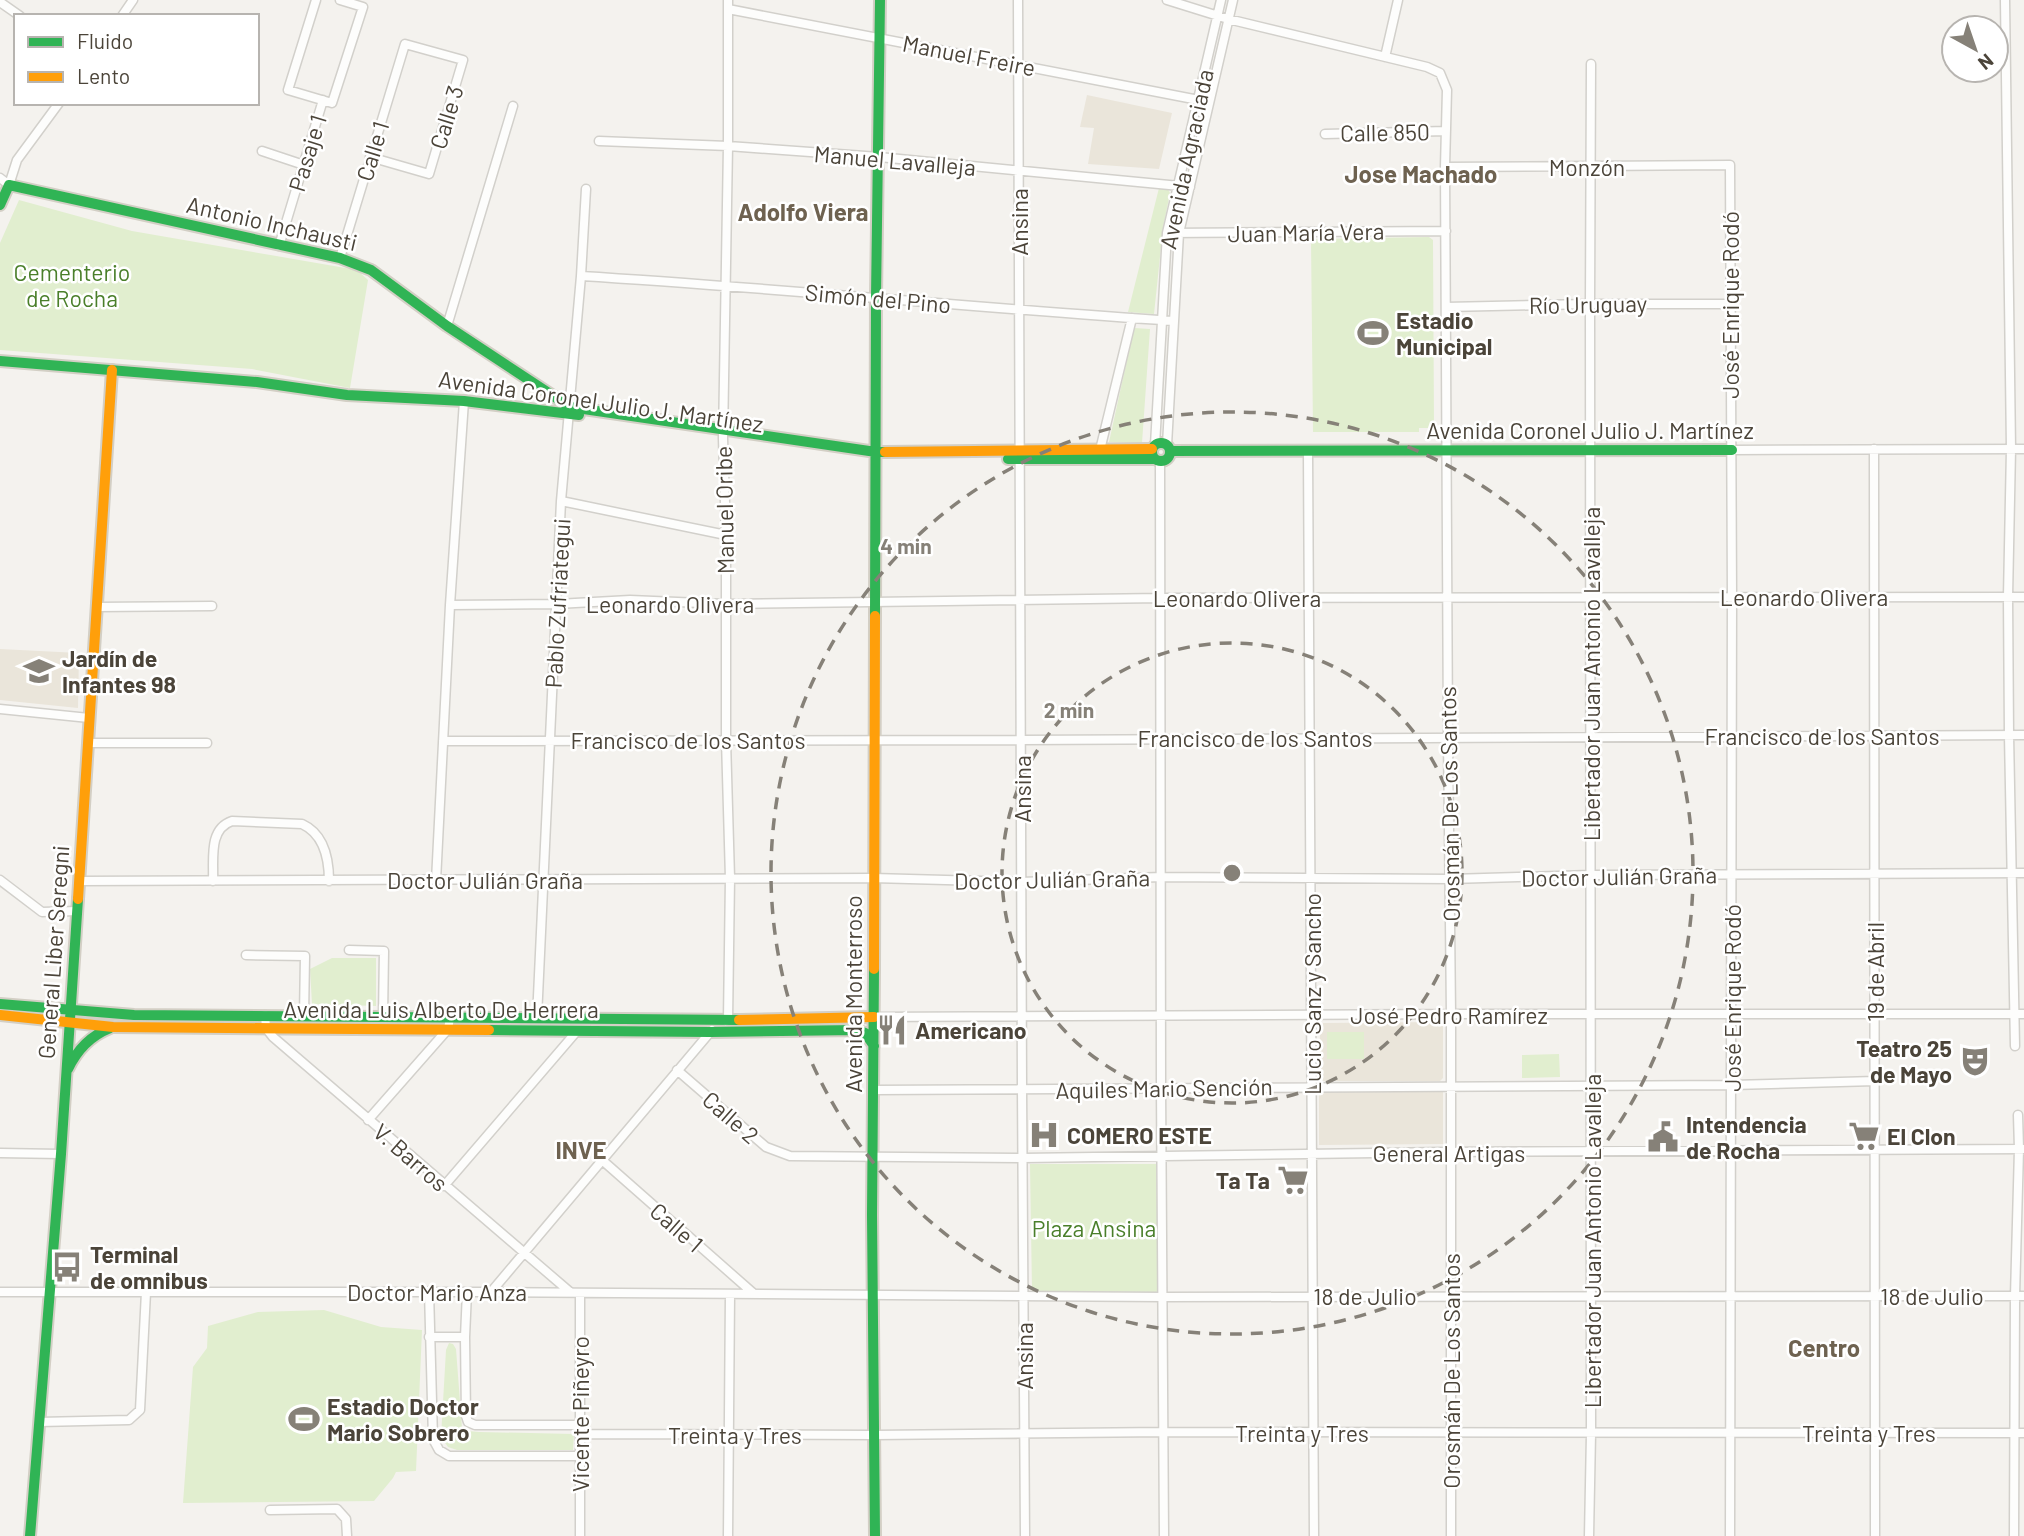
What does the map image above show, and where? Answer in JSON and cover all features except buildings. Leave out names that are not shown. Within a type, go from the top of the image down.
[{"type":"street","points":[[316,0],[289,90],[323,100]]},
{"type":"street","name":"Pasaje 1","points":[[279,246],[323,100],[332,103],[362,7],[340,0]]},
{"type":"street","name":"Avenida Monterroso","points":[[875,1536],[873,878],[880,0]]},
{"type":"street","name":"Ansina","points":[[1018,0],[1025,1536]]},
{"type":"street","points":[[1167,0],[1228,19],[1385,57],[1398,0]]},
{"type":"street","name":"Avenida Agraciada","points":[[1164,1536],[1161,598],[1155,454],[1167,233],[1221,0]]},
{"type":"street","name":"Avenida Agraciada","points":[[1168,448],[1179,233],[1233,0]]},
{"type":"street","points":[[2005,0],[2011,449],[2009,735],[2019,1014],[2015,1046]]},
{"type":"street","points":[[0,2],[17,14]]},
{"type":"street","name":"Manuel Freire","points":[[728,4],[880,38],[1209,102]]},
{"type":"street","name":"Manuel Oribe","points":[[728,4],[723,434],[730,878],[728,1020]]},
{"type":"street","name":"Calle 1","points":[[340,258],[405,44],[463,60]]},
{"type":"street","name":"Orosmán De Los Santos","points":[[1385,57],[1427,67],[1440,73],[1447,90],[1445,167],[1451,879],[1451,1536]]},
{"type":"street","name":"Calle 3","points":[[370,157],[429,174],[463,60]]},
{"type":"street","name":"Libertador Juan Antonio Lavalleja","points":[[1589,1536],[1592,1084],[1591,64]]},
{"type":"street","points":[[0,205],[4,181],[58,105]]},
{"type":"street","points":[[447,326],[513,106]]},
{"type":"street","name":"Calle 850","points":[[1325,134],[1446,131]]},
{"type":"street","name":"Manuel Lavalleja","points":[[599,141],[728,146],[878,157],[1189,187]]},
{"type":"street","points":[[262,150],[304,165]]},
{"type":"street","name":"Monzón","points":[[1445,167],[1730,165]]},
{"type":"street","name":"José Enrique Rodó","points":[[1730,165],[1730,1536]]},
{"type":"street","name":"Antonio Inchausti","points":[[4,181],[340,258],[371,270],[569,410]]},
{"type":"street","name":"Pablo Zufriategui","points":[[537,1018],[561,501],[582,276],[586,189]]},
{"type":"street","name":"Juan María Vera","points":[[1167,233],[1446,231]]},
{"type":"street","name":"Simón del Pino","points":[[582,276],[1174,321]]},
{"type":"street","name":"Río Uruguay","points":[[1446,307],[1730,304]]},
{"type":"street","points":[[1100,450],[1132,318]]},
{"type":"street","name":"Avenida Coronel Julio J. Martínez","points":[[0,361],[257,382],[347,395],[569,410],[876,456],[1155,454]]},
{"type":"street","name":"General Liber Seregni","points":[[30,1536],[61,1154],[112,370]]},
{"type":"street","points":[[436,881],[464,401]]},
{"type":"street","name":"Avenida Coronel Julio J. Martínez","points":[[1155,454],[1161,443],[1168,448],[1308,452],[2024,449]]},
{"type":"street","points":[[1155,454],[1166,460],[1169,456],[1168,448]]},
{"type":"street","name":"19 de Abril","points":[[1874,449],[1875,1536]]},
{"type":"street","name":"Avenida Coronel Julio J. Martínez","points":[[1020,455],[1100,450],[1155,454]]},
{"type":"street","name":"Lucio Sanz y Sancho","points":[[1308,452],[1314,1536]]},
{"type":"street","points":[[561,501],[726,535]]},
{"type":"street","name":"Leonardo Olivera","points":[[450,605],[630,600],[725,604],[1161,598],[2024,597]]},
{"type":"street","points":[[97,607],[212,606]]},
{"type":"street","points":[[0,709],[89,718]]},
{"type":"street","name":"Francisco de los Santos","points":[[443,741],[2024,735]]},
{"type":"street","points":[[88,743],[207,743]]},
{"type":"street","points":[[213,881],[215,836],[224,824],[232,821],[308,826],[328,855],[329,881]]},
{"type":"street","name":"Doctor Julián Graña","points":[[80,881],[873,878],[1021,882],[1161,877],[1451,879],[1591,874],[2024,873]]},
{"type":"street","points":[[0,880],[42,912],[77,911]]},
{"type":"street","points":[[349,950],[384,951],[383,1016]]},
{"type":"street","points":[[246,955],[305,956],[304,1016]]},
{"type":"street","name":"Avenida Luis Alberto De Herrera","points":[[0,1004],[70,1015],[113,1027],[266,1028],[537,1018],[728,1020],[874,1017]]},
{"type":"street","name":"José Pedro Ramírez","points":[[874,1017],[2019,1014]]},
{"type":"street","points":[[265,1015],[266,1028]]},
{"type":"street","name":"Avenida Luis Alberto De Herrera","points":[[0,1016],[383,1016],[577,1031],[857,1030],[865,1034],[874,1046]]},
{"type":"street","points":[[491,1292],[710,1032],[728,1020]]},
{"type":"street","points":[[368,1120],[449,1023]]},
{"type":"street","points":[[65,1074],[79,1049],[102,1030],[113,1027]]},
{"type":"street","name":"V. Barros","points":[[266,1028],[368,1120],[570,1292]]},
{"type":"street","points":[[444,1186],[577,1031]]},
{"type":"street","name":"Calle 2","points":[[677,1070],[766,1147],[790,1156],[873,1156]]},
{"type":"street","name":"Aquiles Mario Sención","points":[[874,1090],[1732,1085],[1875,1081]]},
{"type":"street","points":[[2014,1536],[2014,1433],[2022,1149],[2018,1115]]},
{"type":"street","name":"General Artigas","points":[[873,1156],[1023,1158],[1452,1152],[2022,1149]]},
{"type":"street","points":[[0,1153],[61,1154]]},
{"type":"street","name":"Calle 1","points":[[602,1160],[753,1293]]},
{"type":"street","points":[[429,1291],[433,1439],[439,1450],[449,1456],[579,1456]]},
{"type":"street","name":"Doctor Mario Anza","points":[[0,1292],[874,1294]]},
{"type":"street","points":[[39,1422],[129,1420],[140,1410],[146,1292]]},
{"type":"street","points":[[429,1337],[465,1337],[467,1292]]},
{"type":"street","name":"Vicente Piñeyro","points":[[580,1293],[580,1536]]},
{"type":"street","points":[[728,1536],[730,1294]]},
{"type":"street","name":"18 de Julio","points":[[874,1294],[1163,1297],[2019,1296]]},
{"type":"street","name":"Treinta y Tres","points":[[465,1337],[466,1416],[468,1422],[475,1425],[729,1434],[874,1435],[1164,1432],[2024,1433]]},
{"type":"street","points":[[270,1510],[337,1509],[346,1519],[347,1536]]},
{"type":"shaded area","points":[[1087,95],[1172,113],[1159,169],[1088,164],[1094,128],[1080,127]]},
{"type":"shaded area","name":"Jardín de Infantes 98","points":[[0,649],[79,653],[78,708],[0,700]]},
{"type":"shaded area","points":[[1441,1022],[1443,1078],[1440,1081],[1323,1081],[1320,1077],[1320,1027],[1323,1027],[1323,1023]]},
{"type":"shaded area","points":[[1443,1090],[1443,1144],[1319,1145],[1319,1091]]},
{"type":"green space","points":[[1159,188],[1168,189],[1170,193],[1163,228],[1154,314],[1128,312]]},
{"type":"green space","name":"Cementerio de Rocha","points":[[19,200],[132,231],[357,270],[368,280],[350,388],[252,369],[0,350],[0,243]]},
{"type":"green space","name":"Estadio Municipal","points":[[1429,237],[1433,240],[1434,426],[1419,428],[1419,432],[1313,432],[1311,239]]},
{"type":"green space","points":[[1134,328],[1150,329],[1142,443],[1109,442]]},
{"type":"green space","points":[[332,958],[376,958],[376,1006],[312,1004],[310,969]]},
{"type":"green space","points":[[1327,1032],[1364,1032],[1364,1059],[1327,1059]]},
{"type":"green space","points":[[1559,1054],[1560,1077],[1522,1078],[1522,1055]]},
{"type":"green space","name":"Plaza Ansina","points":[[1030,1164],[1156,1164],[1159,1292],[1032,1291]]},
{"type":"green space","name":"Estadio Doctor Mario Sobrero","points":[[324,1310],[381,1327],[422,1330],[416,1471],[396,1472],[374,1501],[183,1503],[193,1367],[207,1348],[208,1326],[258,1312]]},
{"type":"green space","points":[[449,1343],[456,1349],[462,1428],[479,1432],[574,1434],[573,1450],[457,1450],[448,1447],[441,1437],[446,1350]]},
{"type":"traffic: fast","points":[[875,616],[880,0]]},
{"type":"traffic: fast","points":[[0,205],[9,185],[340,258],[371,270],[447,326],[570,407],[885,452]]},
{"type":"traffic: fast","points":[[0,361],[257,382],[347,395],[464,401],[579,415]]},
{"type":"traffic: fast","points":[[1161,443],[1167,446],[1170,452],[1167,458],[1161,461],[1155,458],[1152,452],[1155,446],[1161,443]]},
{"type":"traffic: fast","points":[[1170,451],[1732,450]]},
{"type":"traffic: fast","points":[[1008,459],[1155,459]]},
{"type":"traffic: fast","points":[[30,1536],[61,1154],[78,899]]},
{"type":"traffic: fast","points":[[874,969],[872,1215],[875,1536]]},
{"type":"traffic: fast","points":[[0,1004],[134,1015],[739,1020]]},
{"type":"traffic: fast","points":[[68,1069],[85,1044],[110,1028]]},
{"type":"traffic: fast","points":[[489,1030],[857,1030],[865,1033],[874,1046]]},
{"type":"traffic: slow","points":[[78,899],[112,370]]},
{"type":"traffic: slow","points":[[885,452],[1152,449]]},
{"type":"traffic: slow","points":[[874,969],[875,616]]},
{"type":"traffic: slow","points":[[0,1015],[113,1027],[489,1030]]},
{"type":"traffic: slow","points":[[739,1020],[874,1017]]},
{"type":"place","name":"Estadio Municipal","points":[[1373,333]]},
{"type":"place","name":"Jardín de Infantes 98","points":[[39,671]]},
{"type":"place","name":"Americano","points":[[892,1030]]},
{"type":"place","name":"Teatro 25 de Mayo","points":[[1975,1061]]},
{"type":"place","name":"COMERO ESTE","points":[[1044,1135]]},
{"type":"place","name":"El Clon","points":[[1864,1136]]},
{"type":"place","name":"Intendencia de Rocha","points":[[1663,1137]]},
{"type":"place","name":"Ta Ta","points":[[1293,1180]]},
{"type":"place","name":"Terminal de omnibus","points":[[67,1267]]},
{"type":"place","name":"Estadio Doctor Mario Sobrero","points":[[304,1419]]},
{"type":"district","name":"Jose Machado","points":[[1421,173]]},
{"type":"district","name":"Adolfo Viera","points":[[803,211]]},
{"type":"district","name":"INVE","points":[[581,1149]]},
{"type":"district","name":"Centro","points":[[1824,1347]]}]
